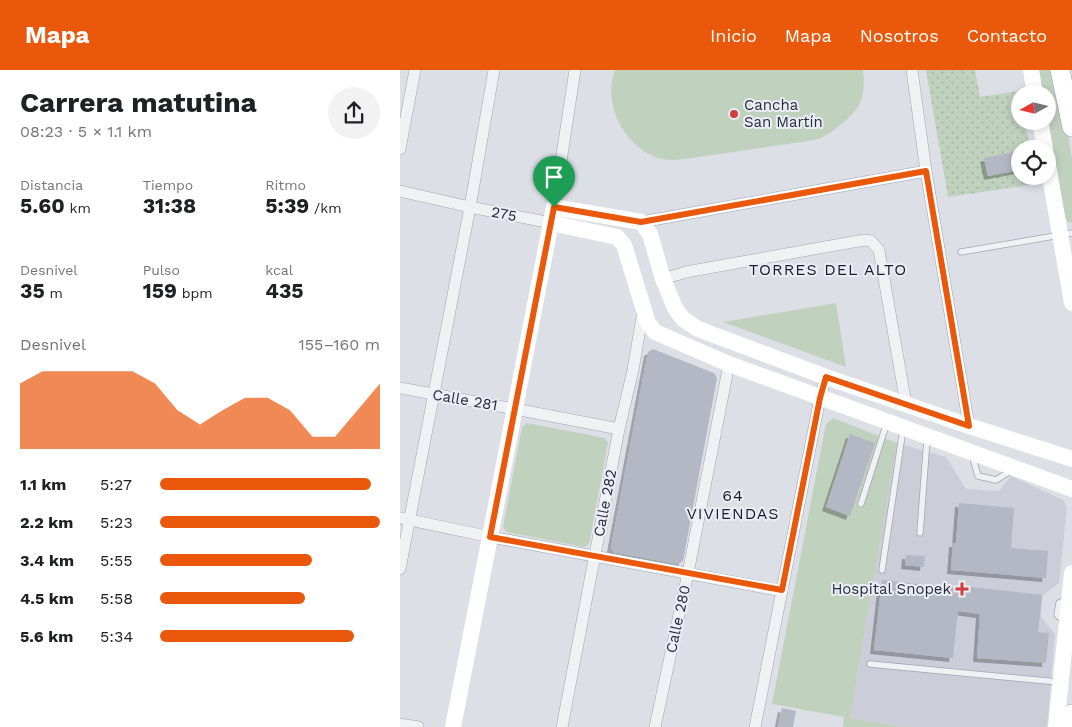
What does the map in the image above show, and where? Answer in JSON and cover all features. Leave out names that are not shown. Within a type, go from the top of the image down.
[{"type":"main road","points":[[1060,70],[1072,127]]},
{"type":"main road","points":[[1071,727],[1072,714]]},
{"type":"street","points":[[400,149],[415,70]]},
{"type":"street","points":[[400,569],[405,520],[434,394],[494,70]]},
{"type":"street","points":[[454,727],[554,207],[576,70]]},
{"type":"street","points":[[912,70],[926,171],[969,426]]},
{"type":"street","points":[[1031,70],[1034,85]]},
{"type":"street","points":[[554,207],[641,222],[926,171]]},
{"type":"street","points":[[1053,185],[1066,234],[1072,303]]},
{"type":"street","name":"275","points":[[400,191],[617,237],[624,244],[644,310]]},
{"type":"street","points":[[641,222],[650,234],[663,279],[675,308],[682,318],[698,329],[826,377],[1072,459]]},
{"type":"street","points":[[663,279],[696,270],[864,240],[871,241],[879,250],[906,404]]},
{"type":"street","points":[[644,310],[648,324],[655,332],[729,364],[1072,489]]},
{"type":"street","name":"Calle 282","points":[[562,727],[644,310]]},
{"type":"street","name":"Calle 280","points":[[655,727],[688,573],[729,364]]},
{"type":"street","points":[[755,727],[820,398],[826,377]]},
{"type":"street","name":"Calle 281","points":[[400,388],[619,430]]},
{"type":"street","points":[[405,520],[782,590]]},
{"type":"street","points":[[1056,727],[1072,574]]},
{"type":"street","points":[[400,724],[418,727]]},
{"type":"lane","points":[[961,252],[1066,234]]},
{"type":"lane","points":[[862,504],[887,422]]},
{"type":"lane","points":[[882,570],[903,428]]},
{"type":"lane","points":[[920,533],[927,437]]},
{"type":"lane","points":[[870,664],[1060,682]]},
{"type":"shaded area","name":"Hospital Snopek","points":[[897,443],[946,457],[966,489],[999,491],[1011,476],[1063,500],[1067,508],[1059,583],[1043,595],[1041,617],[1055,634],[1047,727],[904,727],[850,718]]},
{"type":"green space","name":"Cancha San Martín","points":[[615,70],[863,70],[864,88],[860,102],[852,114],[834,130],[818,139],[668,160],[658,158],[646,152],[626,134],[614,110],[611,96]]},
{"type":"green space","points":[[926,70],[975,70],[980,97],[1011,92],[1011,130],[1027,130],[1028,140],[1011,140],[1011,185],[1030,185],[948,197]]},
{"type":"green space","points":[[1038,70],[1054,70],[1072,159],[1072,223],[1068,222],[1065,218],[1056,165],[1056,140],[1052,140],[1050,130],[1056,130],[1056,85],[1041,85]]},
{"type":"green space","points":[[836,303],[846,367],[723,322]]},
{"type":"green space","points":[[833,418],[897,443],[850,718],[904,727],[843,727],[844,717],[772,704],[826,424]]},
{"type":"green space","points":[[527,423],[605,438],[608,443],[589,544],[584,547],[507,532],[503,527],[522,427]]},
{"type":"building","points":[[1011,153],[1011,172],[988,176],[984,158]]},
{"type":"building","points":[[653,349],[714,373],[717,378],[683,561],[678,564],[614,552],[611,548],[648,352]]},
{"type":"building","points":[[850,434],[875,443],[850,516],[826,507]]},
{"type":"building","points":[[959,503],[1014,508],[1011,548],[1048,551],[1046,578],[951,570],[953,543],[956,543]]},
{"type":"building","points":[[906,555],[925,556],[924,567],[905,565]]},
{"type":"building","points":[[882,580],[970,590],[971,587],[1042,595],[1038,632],[1049,633],[1046,663],[977,658],[980,614],[958,611],[953,658],[874,650]]},
{"type":"building","points":[[782,708],[796,711],[793,727],[778,727]]},
{"type":"place","name":"Cancha San Martín","points":[[734,114]]},
{"type":"place","name":"Hospital Snopek","points":[[962,589]]},
{"type":"district","name":"TORRES DEL ALTO","points":[[828,269]]},
{"type":"district","name":"64 VIVIENDAS","points":[[733,504]]},
{"type":"route","points":[[926,171],[969,426],[826,377],[820,398],[782,590],[490,537],[554,207],[641,222],[926,171]]}]
